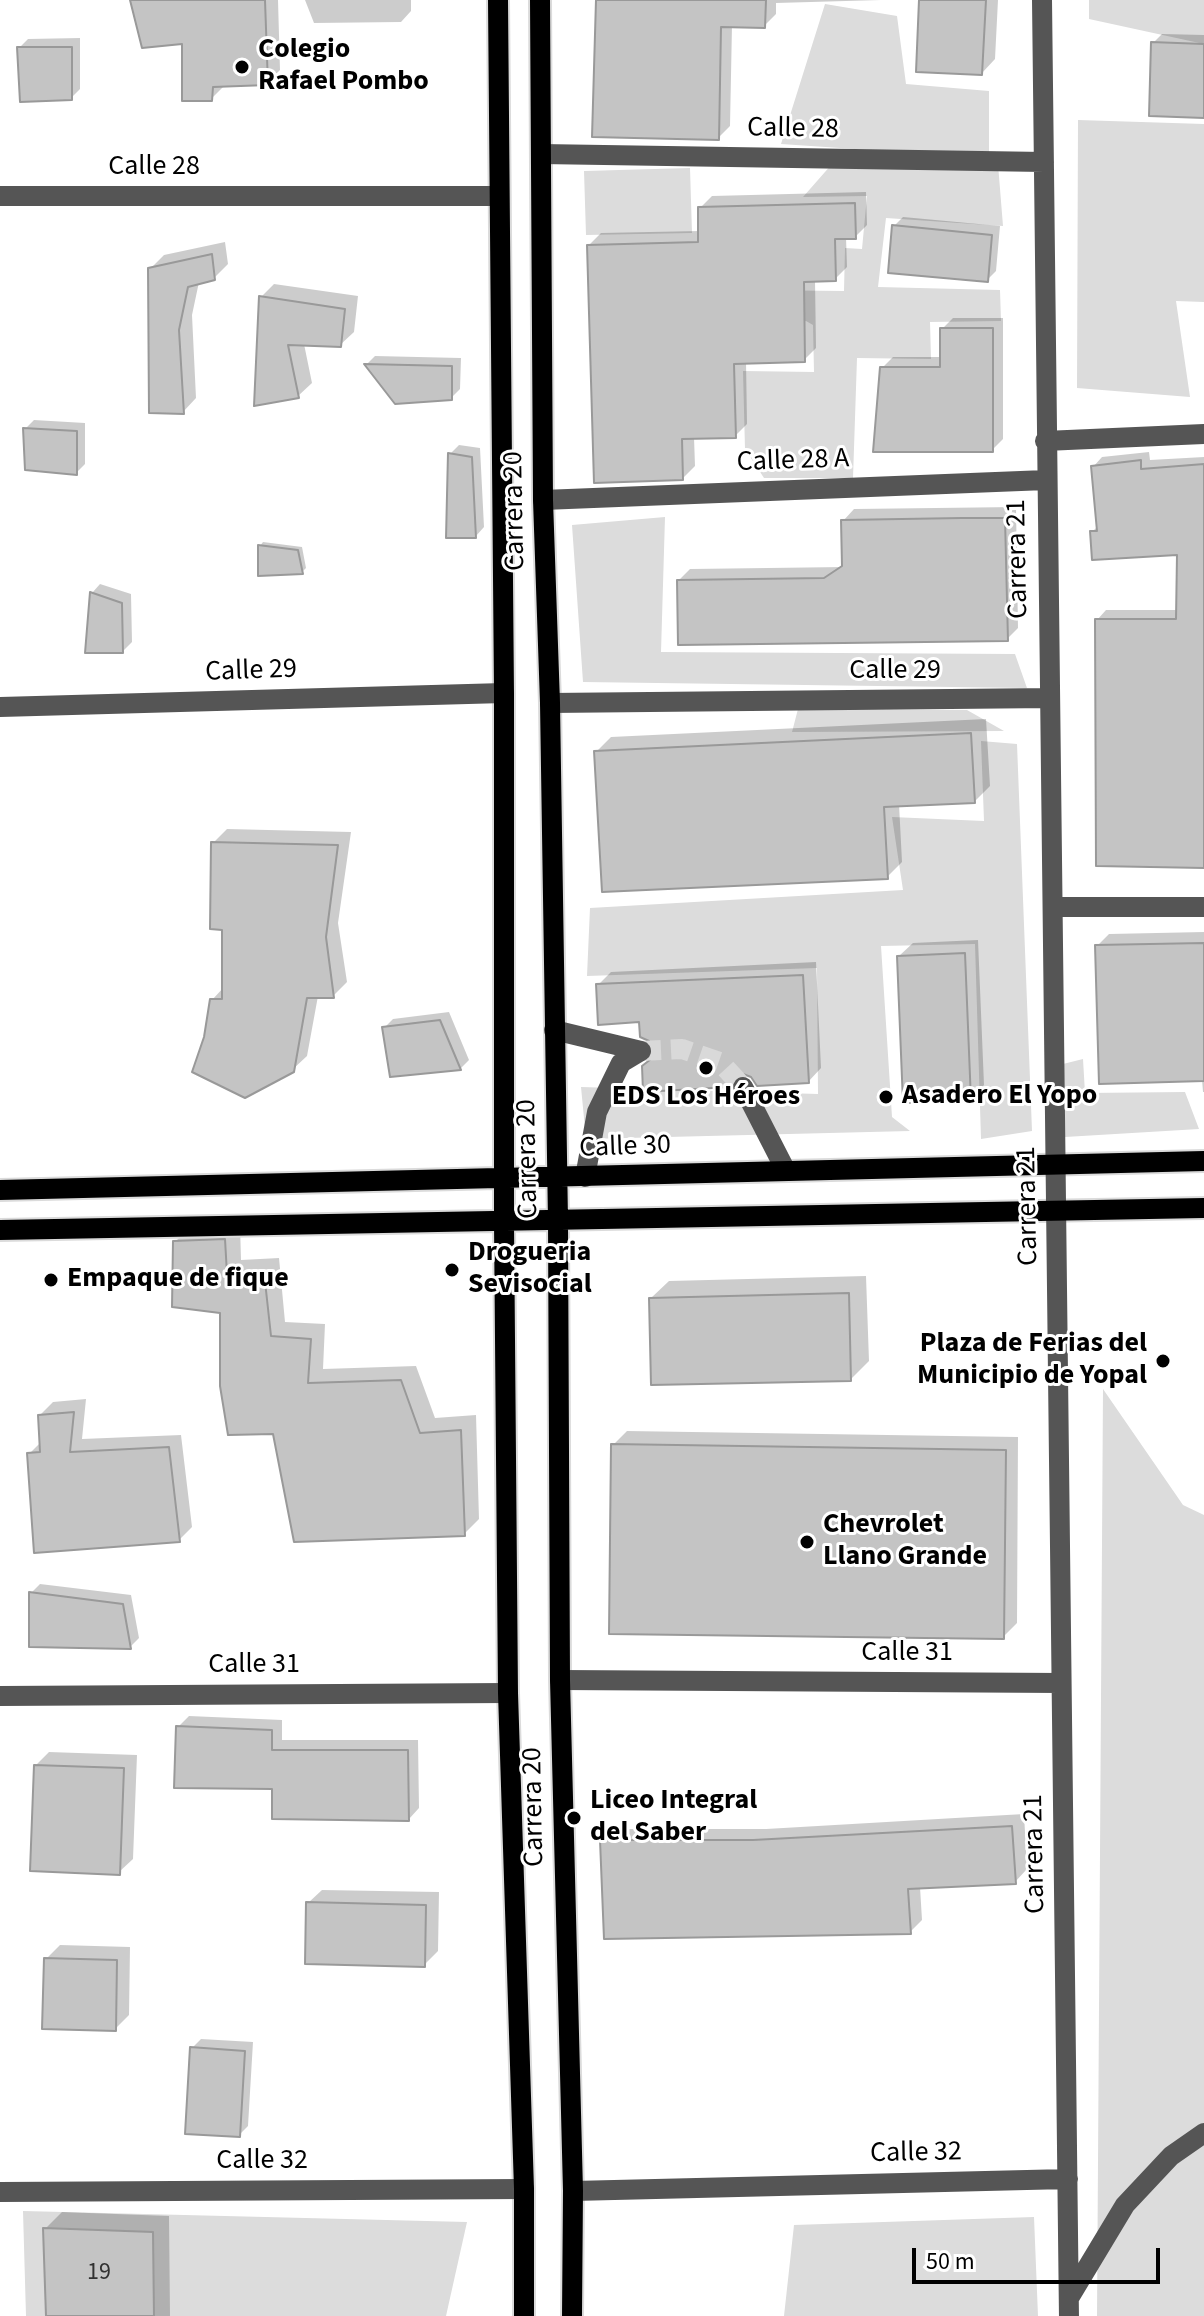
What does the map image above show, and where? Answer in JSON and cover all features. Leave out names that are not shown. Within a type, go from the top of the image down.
[{"type":"main road","name":"Carrera 20","points":[[498,0],[508,1693],[524,2189],[524,2316]]},
{"type":"main road","name":"Carrera 20","points":[[540,0],[543,500],[550,703],[558,1221],[560,1680],[573,2191],[572,2316]]},
{"type":"main road","name":"Calle 30","points":[[0,1190],[1204,1161]]},
{"type":"main road","points":[[0,1230],[1204,1208]]},
{"type":"street","name":"Carrera 21","points":[[1042,0],[1069,2307]]},
{"type":"street","name":"Calle 28","points":[[541,154],[1044,162]]},
{"type":"street","name":"Calle 28","points":[[0,196],[499,196]]},
{"type":"street","points":[[1045,441],[1204,434]]},
{"type":"street","name":"Calle 28 A","points":[[543,500],[1046,480]]},
{"type":"street","name":"Calle 29","points":[[0,707],[504,693]]},
{"type":"street","name":"Calle 29","points":[[550,703],[1050,698]]},
{"type":"street","points":[[1053,907],[1204,907]]},
{"type":"street","points":[[554,1030],[641,1051],[621,1063],[597,1112],[585,1177]]},
{"type":"street","points":[[743,1087],[786,1171]]},
{"type":"street","name":"Calle 31","points":[[560,1680],[1061,1683]]},
{"type":"street","name":"Calle 31","points":[[0,1696],[508,1693]]},
{"type":"street","points":[[1069,2307],[1125,2205],[1171,2156],[1204,2133]]},
{"type":"street","name":"Calle 32","points":[[573,2191],[1068,2179]]},
{"type":"street","name":"Calle 32","points":[[0,2192],[524,2189]]},
{"type":"shaded area","points":[[1089,0],[1204,0],[1204,44],[1089,19]]},
{"type":"shaded area","points":[[825,4],[897,16],[906,84],[989,91],[989,158],[781,144]]},
{"type":"shaded area","points":[[1078,120],[1204,124],[1204,302],[1176,301],[1190,397],[1077,388]]},
{"type":"shaded area","points":[[832,164],[998,164],[1003,226],[886,218],[878,287],[1000,290],[1001,321],[930,322],[931,359],[857,358],[853,478],[764,478],[745,449],[743,371],[814,372],[813,325],[806,321],[748,323],[745,290],[844,291],[845,248],[862,249],[867,196],[803,197]]},
{"type":"shaded area","points":[[690,168],[692,233],[586,235],[584,171]]},
{"type":"shaded area","points":[[665,517],[661,652],[1015,654],[1027,688],[583,682],[572,525]]},
{"type":"shaded area","points":[[798,709],[967,710],[1004,731],[792,732]]},
{"type":"shaded area","points":[[981,741],[1017,744],[1032,1131],[981,1139],[975,944],[881,946],[892,1117],[910,1131],[586,1139],[581,1087],[818,1094],[817,968],[587,976],[590,908],[903,890],[892,817],[984,821]]},
{"type":"shaded area","points":[[1083,1059],[1085,1093],[1185,1092],[1199,1129],[1065,1137],[1063,1064]]},
{"type":"shaded area","points":[[1103,1389],[1183,1505],[1204,1515],[1204,2316],[1097,2316]]},
{"type":"shaded area","points":[[23,2211],[467,2222],[446,2316],[26,2316]]},
{"type":"shaded area","points":[[1034,2217],[1038,2316],[784,2316],[794,2225]]},
{"type":"building","points":[[130,0],[265,0],[268,85],[213,87],[212,101],[182,101],[182,44],[142,48]]},
{"type":"building","points":[[596,0],[766,0],[765,28],[721,27],[719,140],[592,137]]},
{"type":"building","points":[[919,0],[986,0],[982,75],[916,72]]},
{"type":"building","points":[[1151,42],[1204,44],[1204,118],[1149,116]]},
{"type":"building","points":[[17,47],[72,47],[72,100],[20,102]]},
{"type":"building","points":[[855,203],[856,239],[835,239],[836,281],[804,282],[805,362],[734,364],[736,438],[682,439],[683,480],[594,483],[587,245],[698,242],[698,207]]},
{"type":"building","points":[[892,225],[992,235],[988,282],[888,273]]},
{"type":"building","points":[[212,254],[215,280],[188,287],[179,330],[184,414],[149,413],[148,268]]},
{"type":"building","points":[[259,296],[345,309],[341,347],[288,345],[299,398],[254,406]]},
{"type":"building","points":[[940,328],[993,328],[993,452],[873,452],[880,367],[940,367]]},
{"type":"building","points":[[364,364],[452,366],[452,400],[395,404]]},
{"type":"building","points":[[23,428],[77,431],[77,475],[25,470]]},
{"type":"building","points":[[448,453],[472,457],[476,538],[446,538]]},
{"type":"building","points":[[1141,460],[1141,469],[1204,464],[1204,868],[1096,866],[1095,619],[1176,619],[1177,555],[1092,560],[1090,531],[1097,531],[1091,466]]},
{"type":"building","points":[[1005,518],[1008,641],[678,645],[677,580],[824,578],[842,566],[841,520]]},
{"type":"building","points":[[258,545],[298,550],[303,574],[258,576]]},
{"type":"building","points":[[90,592],[122,603],[123,653],[85,653]]},
{"type":"building","points":[[971,733],[975,803],[884,807],[888,879],[602,892],[594,751]]},
{"type":"building","points":[[211,842],[338,845],[326,937],[334,998],[307,998],[294,1072],[245,1098],[192,1072],[204,1037],[210,999],[222,999],[222,930],[210,929]]},
{"type":"building","points":[[1204,943],[1204,1081],[1099,1084],[1095,945]]},
{"type":"building","points":[[965,953],[971,1101],[903,1103],[897,956]]},
{"type":"building","points":[[803,975],[809,1083],[757,1086],[751,1077],[743,1074],[733,1079],[730,1087],[643,1092],[642,1066],[651,1059],[654,1050],[649,1041],[640,1037],[639,1022],[598,1025],[596,984]]},
{"type":"building","points":[[440,1020],[461,1070],[390,1077],[382,1027]]},
{"type":"building","points":[[225,1239],[227,1274],[264,1272],[271,1336],[311,1339],[308,1383],[401,1380],[420,1433],[461,1430],[465,1536],[294,1542],[273,1434],[228,1435],[220,1386],[220,1313],[172,1307],[173,1241]]},
{"type":"building","points":[[849,1293],[851,1381],[651,1385],[649,1298]]},
{"type":"building","points":[[74,1412],[70,1452],[169,1447],[180,1542],[34,1553],[27,1453],[40,1452],[38,1415]]},
{"type":"building","name":"Chevrolet Llano Grande","points":[[611,1444],[1006,1450],[1004,1639],[609,1634]]},
{"type":"building","points":[[29,1592],[123,1604],[131,1649],[29,1647]]},
{"type":"building","points":[[176,1726],[272,1730],[272,1750],[408,1750],[409,1821],[272,1819],[272,1789],[174,1788]]},
{"type":"building","points":[[34,1765],[124,1768],[120,1875],[30,1871]]},
{"type":"building","points":[[1012,1826],[1016,1884],[908,1889],[911,1934],[604,1939],[600,1840],[753,1840]]},
{"type":"building","points":[[306,1902],[426,1905],[425,1967],[305,1964]]},
{"type":"building","points":[[44,1958],[117,1960],[116,2031],[42,2029]]},
{"type":"building","points":[[190,2047],[245,2051],[240,2137],[185,2134]]},
{"type":"building","points":[[43,2228],[153,2232],[154,2316],[46,2316]]},
{"type":"tunnel","points":[[641,1051],[682,1049],[720,1062],[743,1087]]},
{"type":"place","name":"Colegio Rafael Pombo","points":[[242,67]]},
{"type":"place","name":"EDS Los Héroes","points":[[706,1068]]},
{"type":"place","name":"Asadero El Yopo","points":[[886,1097]]},
{"type":"place","name":"Drogueria Sevisocial","points":[[452,1270]]},
{"type":"place","name":"Empaque de fique","points":[[51,1280]]},
{"type":"place","name":"Plaza de Ferias del Municipio de Yopal","points":[[1163,1361]]},
{"type":"place","name":"Chevrolet Llano Grande","points":[[807,1542]]},
{"type":"place","name":"Liceo Integral del Saber","points":[[574,1818]]}]
